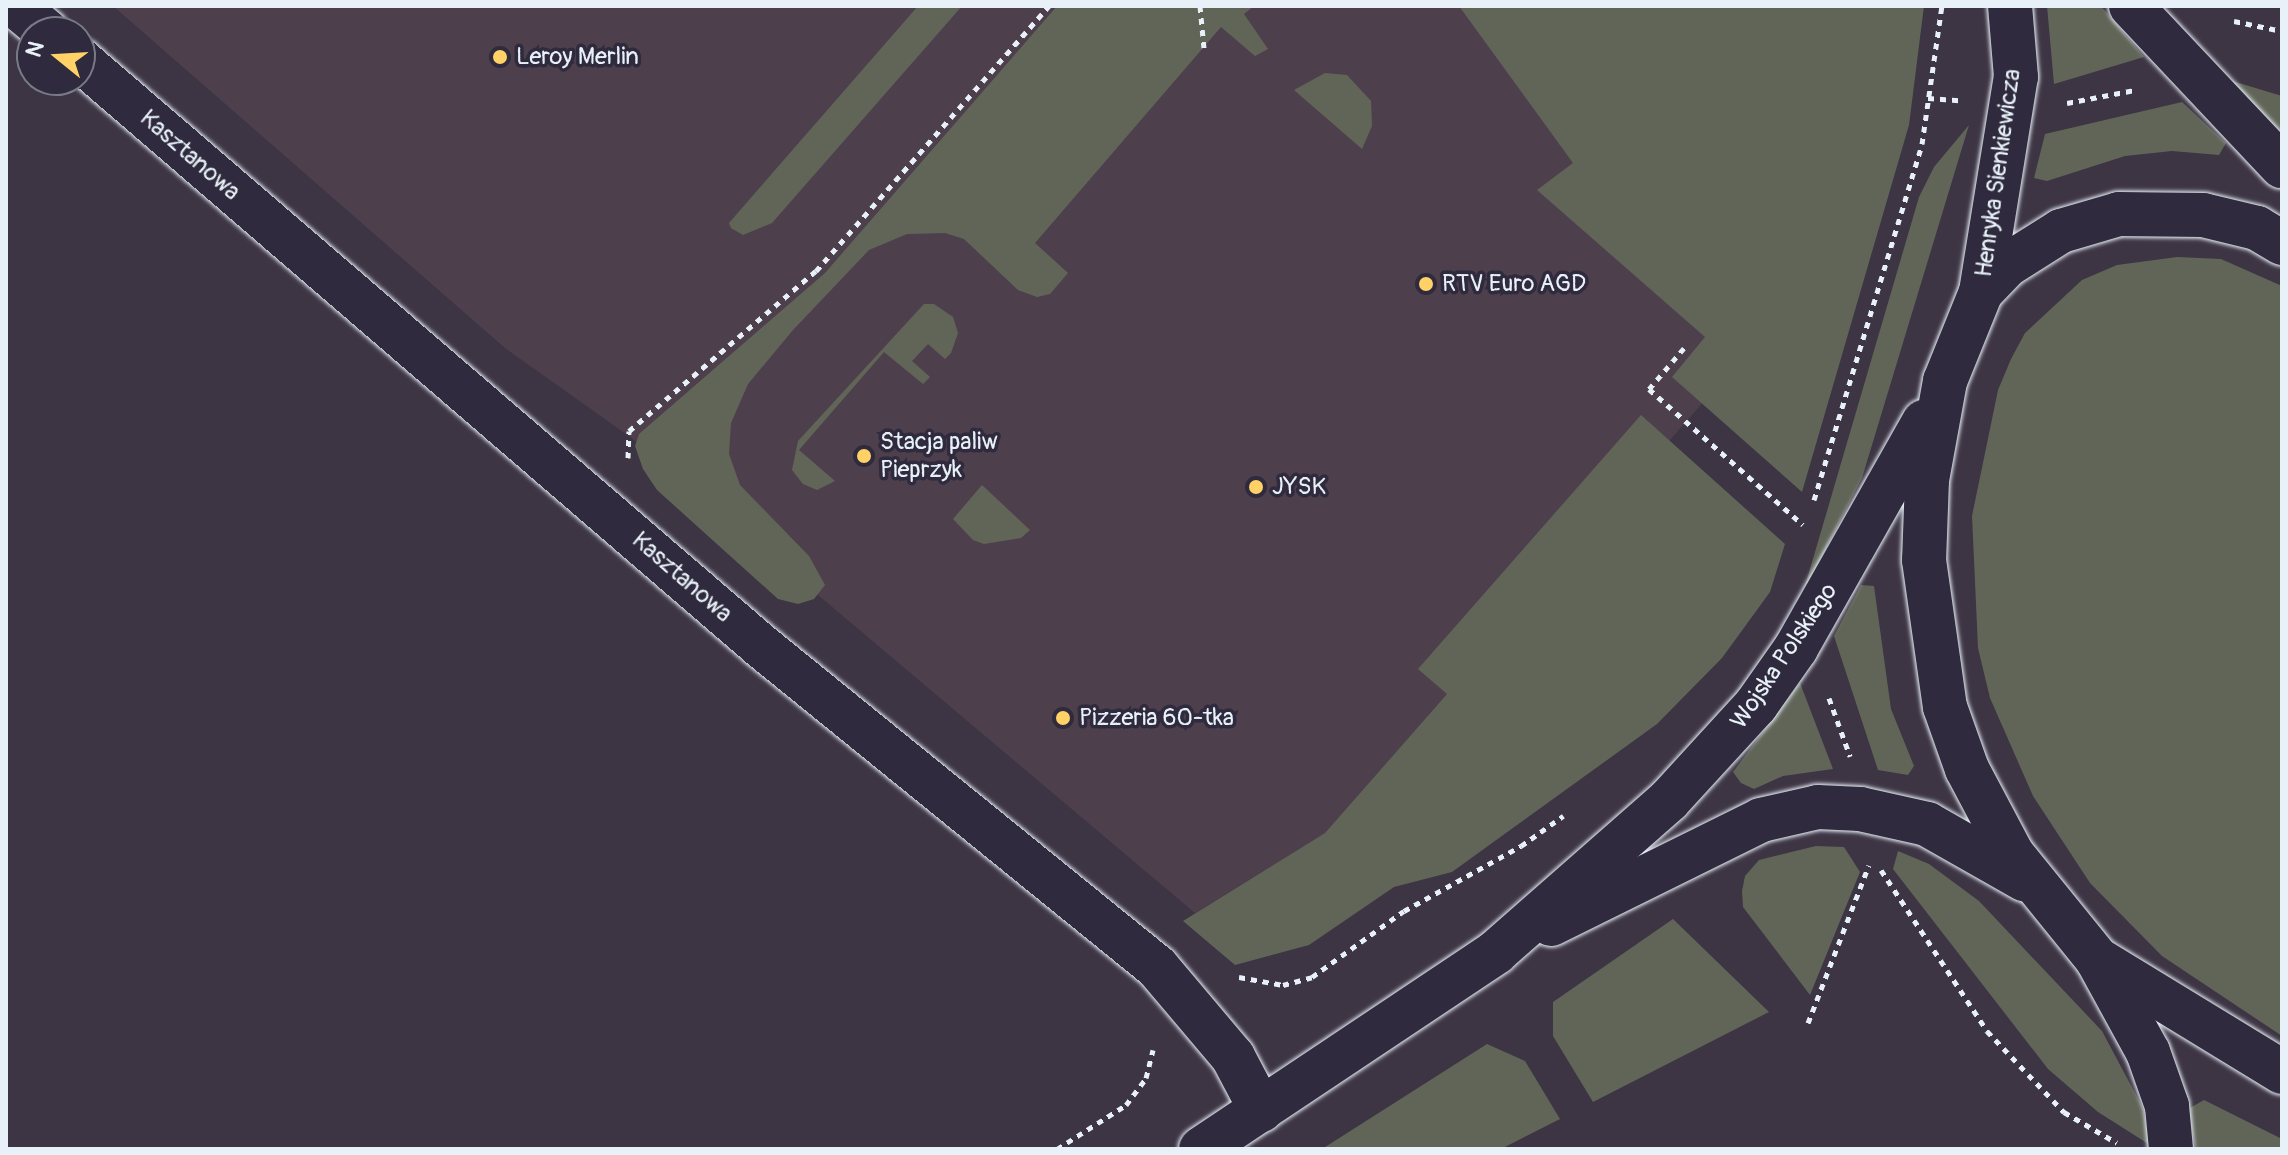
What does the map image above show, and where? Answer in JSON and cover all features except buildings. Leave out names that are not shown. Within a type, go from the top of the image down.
[{"type":"main road","name":"Henryka Sienkiewicza","points":[[1981,292],[2016,77],[2010,6]]},
{"type":"main road","points":[[2131,6],[2282,166]]},
{"type":"main road","name":"Kasztanowa","points":[[96,74],[761,646],[1157,967],[1233,1057],[1261,1110]]},
{"type":"main road","points":[[2171,1149],[2167,1106],[2148,1052],[2097,959],[2033,885],[1967,769],[1945,707],[1930,625],[1924,560],[1927,480],[1945,381],[1981,292],[2007,265],[2061,231],[2119,214],[2203,215],[2257,228],[2282,243]]},
{"type":"main road","name":"Wojska Polskiego","points":[[1496,952],[1669,800],[1756,705],[1847,563],[1945,381]]},
{"type":"main road","name":"Wojska Polskiego","points":[[1201,1149],[1496,952],[1698,850],[1795,810],[1860,809],[1927,824],[2033,885]]},
{"type":"main road","points":[[2097,959],[2282,1072]]},
{"type":"path","points":[[629,463],[629,431],[816,271],[1049,6]]},
{"type":"path","points":[[1200,6],[1204,48]]},
{"type":"path","points":[[1801,541],[1922,144],[1942,6]]},
{"type":"path","points":[[2234,21],[2282,31]]},
{"type":"path","points":[[2050,106],[2138,89]]},
{"type":"path","points":[[1928,98],[1964,101]]},
{"type":"path","points":[[1684,348],[1649,389],[1806,528]]},
{"type":"path","points":[[1827,691],[1852,760]]},
{"type":"path","points":[[1232,974],[1261,985],[1283,985],[1312,977],[1404,911],[1521,846],[1569,811]]},
{"type":"path","points":[[1808,1023],[1872,856],[1987,1031],[2064,1112],[2126,1149]]},
{"type":"path","points":[[1057,1149],[1126,1105],[1146,1078],[1154,1053],[1152,1040]]},
{"type":"shaded area","points":[[113,6],[1890,6],[1763,334],[1325,833],[1195,913],[633,439],[505,348]]},
{"type":"green space","points":[[918,6],[962,6],[772,223],[743,235],[731,228],[729,223]]},
{"type":"green space","points":[[1057,6],[1254,6],[1244,14],[1268,49],[1255,56],[1221,27],[1035,243],[1068,273],[1050,294],[1037,297],[1018,290],[964,239],[945,233],[907,234],[869,250],[793,330],[748,384],[731,423],[729,454],[740,485],[809,556],[825,585],[814,599],[798,604],[778,599],[657,490],[643,469],[635,446],[639,434],[825,273]]},
{"type":"green space","points":[[1459,6],[1924,6],[1909,125],[1802,492],[1672,377],[1705,337],[1537,190],[1573,163]]},
{"type":"green space","points":[[2047,6],[2101,6],[2144,57],[2054,84]]},
{"type":"green space","points":[[1325,73],[1347,75],[1371,101],[1372,126],[1362,149],[1294,90]]},
{"type":"green space","points":[[2229,80],[2282,96],[2282,133]]},
{"type":"green space","points":[[2182,102],[2226,143],[2219,155],[2172,151],[2125,156],[2047,181],[2034,178],[2045,134]]},
{"type":"green space","points":[[1969,125],[1862,478],[1803,593],[1919,197],[1934,167]]},
{"type":"green space","points":[[2177,257],[2221,259],[2282,286],[2282,1036],[2162,956],[2090,883],[2033,796],[1990,698],[1978,648],[1972,516],[1998,390],[2011,359],[2025,333],[2082,280],[2117,265]]},
{"type":"green space","points":[[924,304],[934,304],[953,317],[958,333],[951,353],[945,359],[928,344],[912,361],[930,377],[923,384],[884,352],[799,450],[835,481],[817,490],[803,484],[792,470],[798,441]]},
{"type":"green space","points":[[1641,415],[1785,544],[1770,592],[1722,658],[1657,724],[1452,872],[1394,887],[1309,945],[1235,965],[1183,921],[1325,833],[1447,694],[1418,669]]},
{"type":"green space","points":[[982,485],[1030,530],[1021,538],[984,544],[973,540],[953,519]]},
{"type":"green space","points":[[1861,585],[1874,586],[1891,709],[1914,766],[1908,775],[1878,770],[1834,636]]},
{"type":"green space","points":[[1800,683],[1833,769],[1783,776],[1754,789],[1741,783],[1733,772]]},
{"type":"green space","points":[[1816,846],[1844,847],[1860,872],[1810,995],[1743,907],[1742,891],[1745,876],[1759,860]]},
{"type":"green space","points":[[1898,851],[1929,864],[1979,901],[2102,1031],[2143,1108],[2150,1145],[2098,1112],[2048,1069],[1893,869]]},
{"type":"green space","points":[[1673,919],[1769,1012],[1593,1102],[1553,1036],[1553,1002]]},
{"type":"green space","points":[[1487,1044],[1525,1061],[1560,1119],[1501,1149],[1322,1149]]},
{"type":"green space","points":[[2204,1100],[2282,1139],[2282,1149],[2196,1149],[2188,1109]]},
{"type":"place","name":"Leroy Merlin","points":[[500,57]]},
{"type":"place","name":"RTV Euro AGD","points":[[1426,284]]},
{"type":"place","name":"Stacja paliw Pieprzyk","points":[[864,456]]},
{"type":"place","name":"JYSK","points":[[1256,487]]},
{"type":"place","name":"Pizzeria 60-tka","points":[[1063,718]]}]
